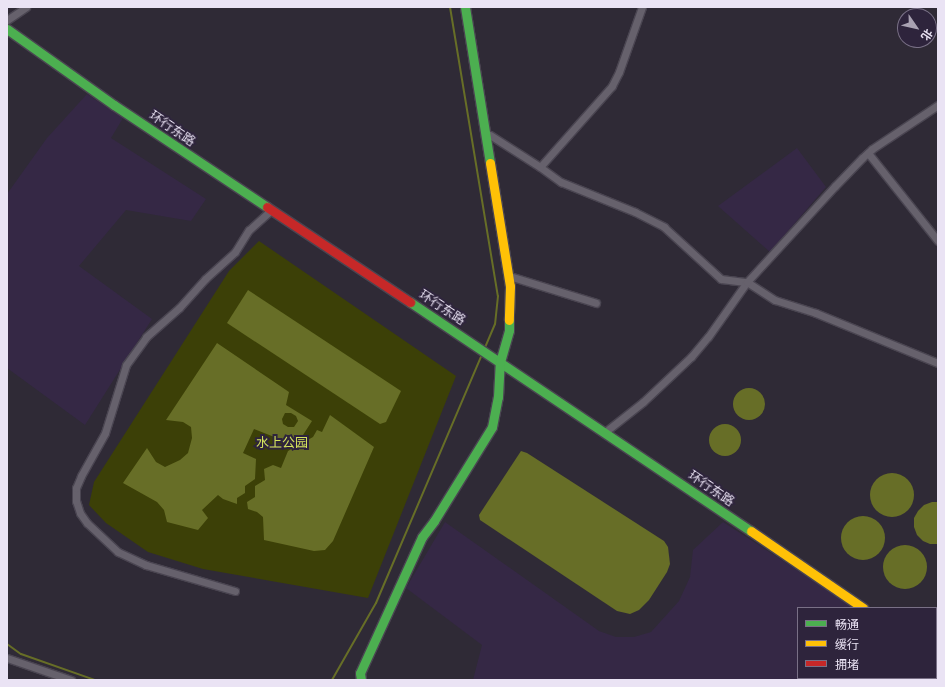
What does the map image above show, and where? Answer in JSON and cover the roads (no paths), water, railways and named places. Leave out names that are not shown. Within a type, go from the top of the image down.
[{"type":"street","points":[[7,20],[26,7]]},
{"type":"street","points":[[361,680],[360,673],[422,537],[434,521],[492,427],[498,397],[498,361],[509,330],[509,276],[465,7]]},
{"type":"street","points":[[540,167],[612,86],[619,72],[642,7]]},
{"type":"street","name":"环行东路","points":[[7,29],[114,105],[605,432],[862,607]]},
{"type":"street","points":[[605,432],[643,402],[691,357],[708,337],[747,282],[835,186],[868,153],[938,105]]},
{"type":"street","points":[[490,135],[561,182],[636,212],[664,227],[721,279],[747,282],[775,300],[816,313],[938,363]]},
{"type":"street","points":[[868,153],[938,241]]},
{"type":"street","points":[[235,591],[146,565],[118,552],[87,523],[80,513],[76,501],[76,488],[81,476],[105,434],[126,365],[146,336],[179,308],[205,279],[235,252],[250,230],[271,210]]},
{"type":"street","points":[[509,276],[596,303]]},
{"type":"street","points":[[7,658],[71,680]]},
{"type":"waterway","points":[[450,7],[498,296],[495,324],[485,348]]},
{"type":"waterway","points":[[332,680],[376,603],[482,354]]},
{"type":"waterway","points":[[7,644],[21,654],[95,680]]},
{"type":"park label","name":"水上公园","points":[[282,443]]}]
